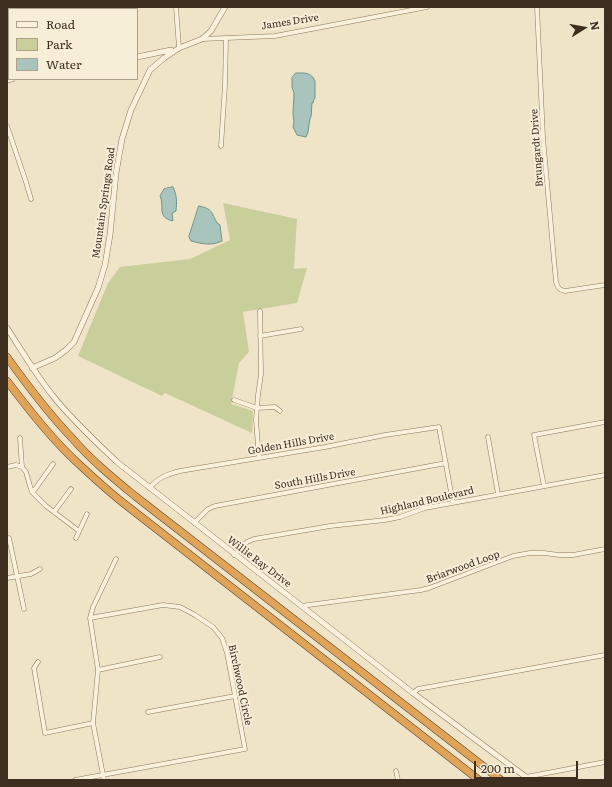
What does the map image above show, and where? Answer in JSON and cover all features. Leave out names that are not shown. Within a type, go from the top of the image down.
[{"type":"highway","points":[[7,356],[30,388],[67,433],[98,464],[135,496],[501,780]]},
{"type":"highway","points":[[7,381],[54,439],[81,467],[122,502],[479,780]]},
{"type":"street","points":[[138,57],[179,48],[176,7]]},
{"type":"street","name":"Mountain Springs Road","points":[[32,368],[55,358],[74,342],[98,288],[105,265],[110,235],[116,174],[122,139],[131,110],[150,70],[179,48],[202,39],[211,31],[225,7]]},
{"type":"street","name":"James Drive","points":[[202,39],[275,36],[427,7]]},
{"type":"street","name":"Brungardt Drive","points":[[537,7],[543,138],[555,278],[558,288],[565,291],[605,284]]},
{"type":"street","points":[[221,146],[226,39]]},
{"type":"street","points":[[7,126],[31,199]]},
{"type":"street","points":[[259,458],[256,420],[261,374],[260,310]]},
{"type":"street","name":"Willie Ray Drive","points":[[7,328],[32,368],[54,397],[82,429],[117,462],[413,693],[528,778]]},
{"type":"street","points":[[260,336],[301,329]]},
{"type":"street","points":[[234,400],[257,408],[274,407],[280,410]]},
{"type":"street","points":[[544,486],[534,435],[605,422]]},
{"type":"street","name":"Golden Hills Drive","points":[[149,488],[166,474],[192,468],[439,427],[446,464]]},
{"type":"street","points":[[488,437],[498,494]]},
{"type":"street","points":[[20,438],[22,467]]},
{"type":"street","points":[[33,492],[53,464]]},
{"type":"street","points":[[446,464],[453,503]]},
{"type":"street","name":"South Hills Drive","points":[[194,523],[208,509],[215,506],[446,464]]},
{"type":"street","points":[[7,466],[16,465],[22,467],[26,472],[33,492],[46,506],[78,531]]},
{"type":"street","name":"Highland Boulevard","points":[[234,554],[247,542],[254,539],[330,526],[385,520],[400,517],[424,508],[605,475]]},
{"type":"street","points":[[54,512],[71,489]]},
{"type":"street","points":[[76,538],[87,514]]},
{"type":"street","points":[[10,538],[24,610]]},
{"type":"street","name":"Briarwood Loop","points":[[302,606],[422,590],[513,556],[544,553],[560,556],[605,549]]},
{"type":"street","points":[[104,780],[93,723],[98,670],[90,618],[93,607],[116,560]]},
{"type":"street","points":[[7,578],[31,574],[40,569]]},
{"type":"street","name":"Birchwood Circle","points":[[90,618],[163,605],[180,607],[213,627],[222,638],[227,653],[245,748],[103,775]]},
{"type":"street","points":[[413,693],[418,689],[605,655]]},
{"type":"street","points":[[98,670],[160,657]]},
{"type":"street","points":[[38,662],[34,668],[45,733],[93,723]]},
{"type":"street","points":[[148,712],[235,696]]},
{"type":"street","points":[[528,778],[605,762]]},
{"type":"street","points":[[396,771],[398,780]]},
{"type":"street","points":[[75,780],[103,775]]},
{"type":"green space","points":[[223,203],[297,219],[294,269],[307,268],[297,303],[243,312],[249,352],[239,363],[231,404],[253,411],[252,433],[165,393],[162,396],[78,356],[108,283],[120,267],[190,259],[230,240]]},
{"type":"water","points":[[296,73],[305,73],[310,75],[315,81],[315,98],[312,103],[311,117],[306,137],[297,135],[293,127],[294,93],[292,78]]},
{"type":"water","points":[[173,187],[177,202],[176,211],[172,213],[173,221],[164,217],[160,196],[164,189]]},
{"type":"water","points":[[199,206],[209,210],[217,223],[220,225],[222,241],[214,244],[207,244],[191,241],[189,237]]}]
